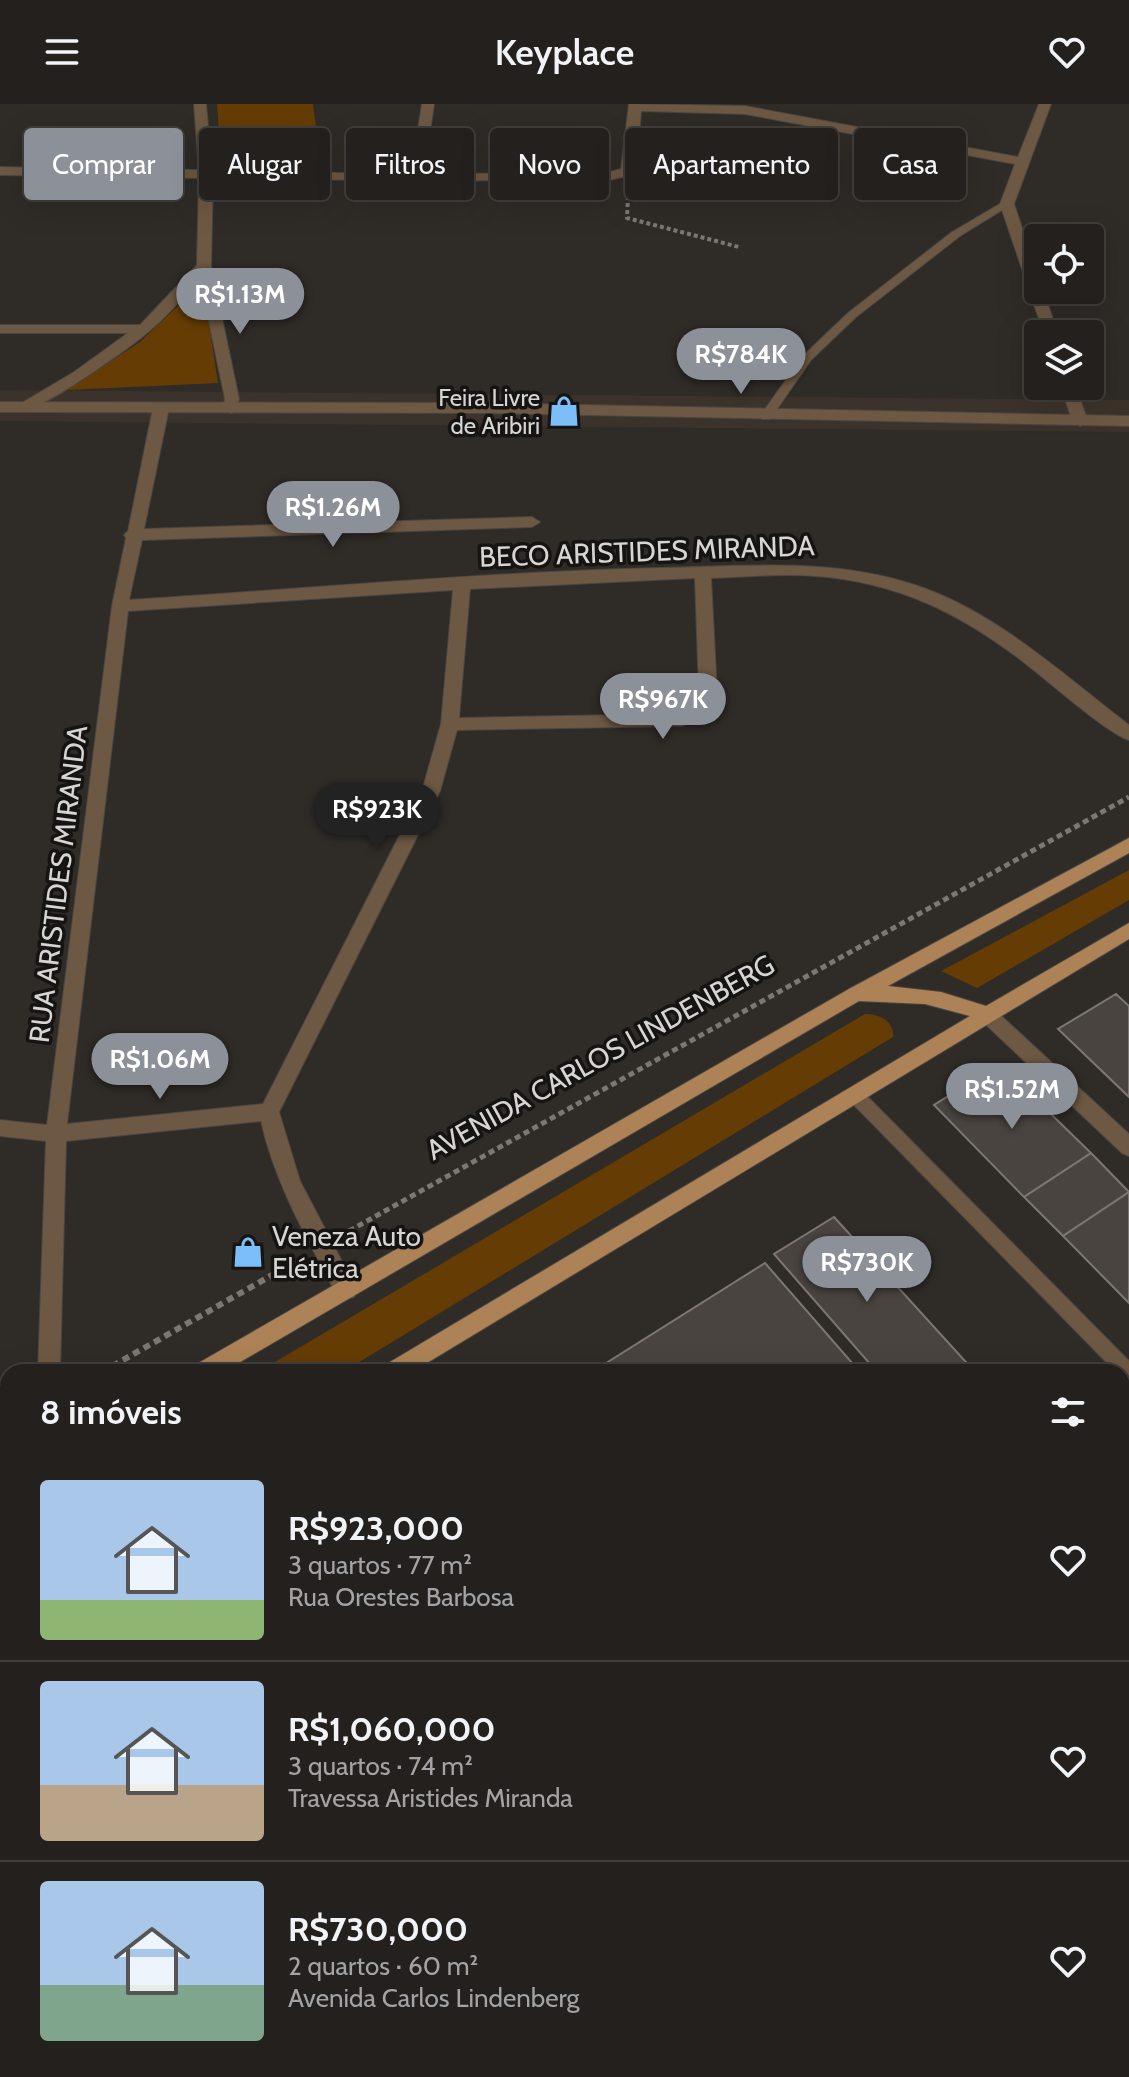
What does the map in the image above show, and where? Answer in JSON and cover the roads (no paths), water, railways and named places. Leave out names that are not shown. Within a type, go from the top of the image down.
[{"type":"main road","points":[[217,1364],[856,994],[1129,845]]},
{"type":"main road","points":[[406,1364],[1129,930]]},
{"type":"main road","points":[[856,994],[902,991],[933,995],[988,1015]]},
{"type":"street","points":[[200,104],[202,128]]},
{"type":"street","points":[[424,128],[428,104]]},
{"type":"street","points":[[1045,104],[1007,204],[1046,320]]},
{"type":"street","points":[[474,178],[605,177],[626,172],[630,167],[635,106],[773,114],[1024,162]]},
{"type":"street","points":[[0,171],[199,174]]},
{"type":"street","points":[[205,200],[204,266],[232,399],[231,408]]},
{"type":"street","points":[[0,424],[79,375],[144,329],[204,266]]},
{"type":"street","points":[[169,304],[197,296],[207,299],[214,306]]},
{"type":"street","points":[[0,329],[144,329]]},
{"type":"street","points":[[1073,400],[1080,421]]},
{"type":"street","points":[[0,407],[354,408],[1129,421]]},
{"type":"street","name":"RUA ARISTIDES MIRANDA","points":[[49,1364],[56,1134],[120,606],[132,535],[161,408]]},
{"type":"street","points":[[132,535],[532,522]]},
{"type":"street","name":"BECO ARISTIDES MIRANDA","points":[[120,606],[462,583],[814,570],[865,577],[921,593],[959,609],[994,630],[1129,734]]},
{"type":"street","points":[[450,724],[682,720],[701,711],[708,693],[703,573]]},
{"type":"street","points":[[346,1290],[280,1159],[269,1112],[431,791],[450,724],[462,583]]},
{"type":"street","points":[[988,1015],[1129,1147]]},
{"type":"street","points":[[0,1128],[56,1134],[269,1112]]},
{"type":"lane","points":[[766,416],[807,358],[852,315],[956,234],[1007,204]]},
{"type":"lane","points":[[856,1096],[1120,1364]]},
{"type":"place","name":"Feira Livre de Aribiri","points":[[564,411]]},
{"type":"place","name":"Veneza Auto Elétrica","points":[[248,1252]]}]
